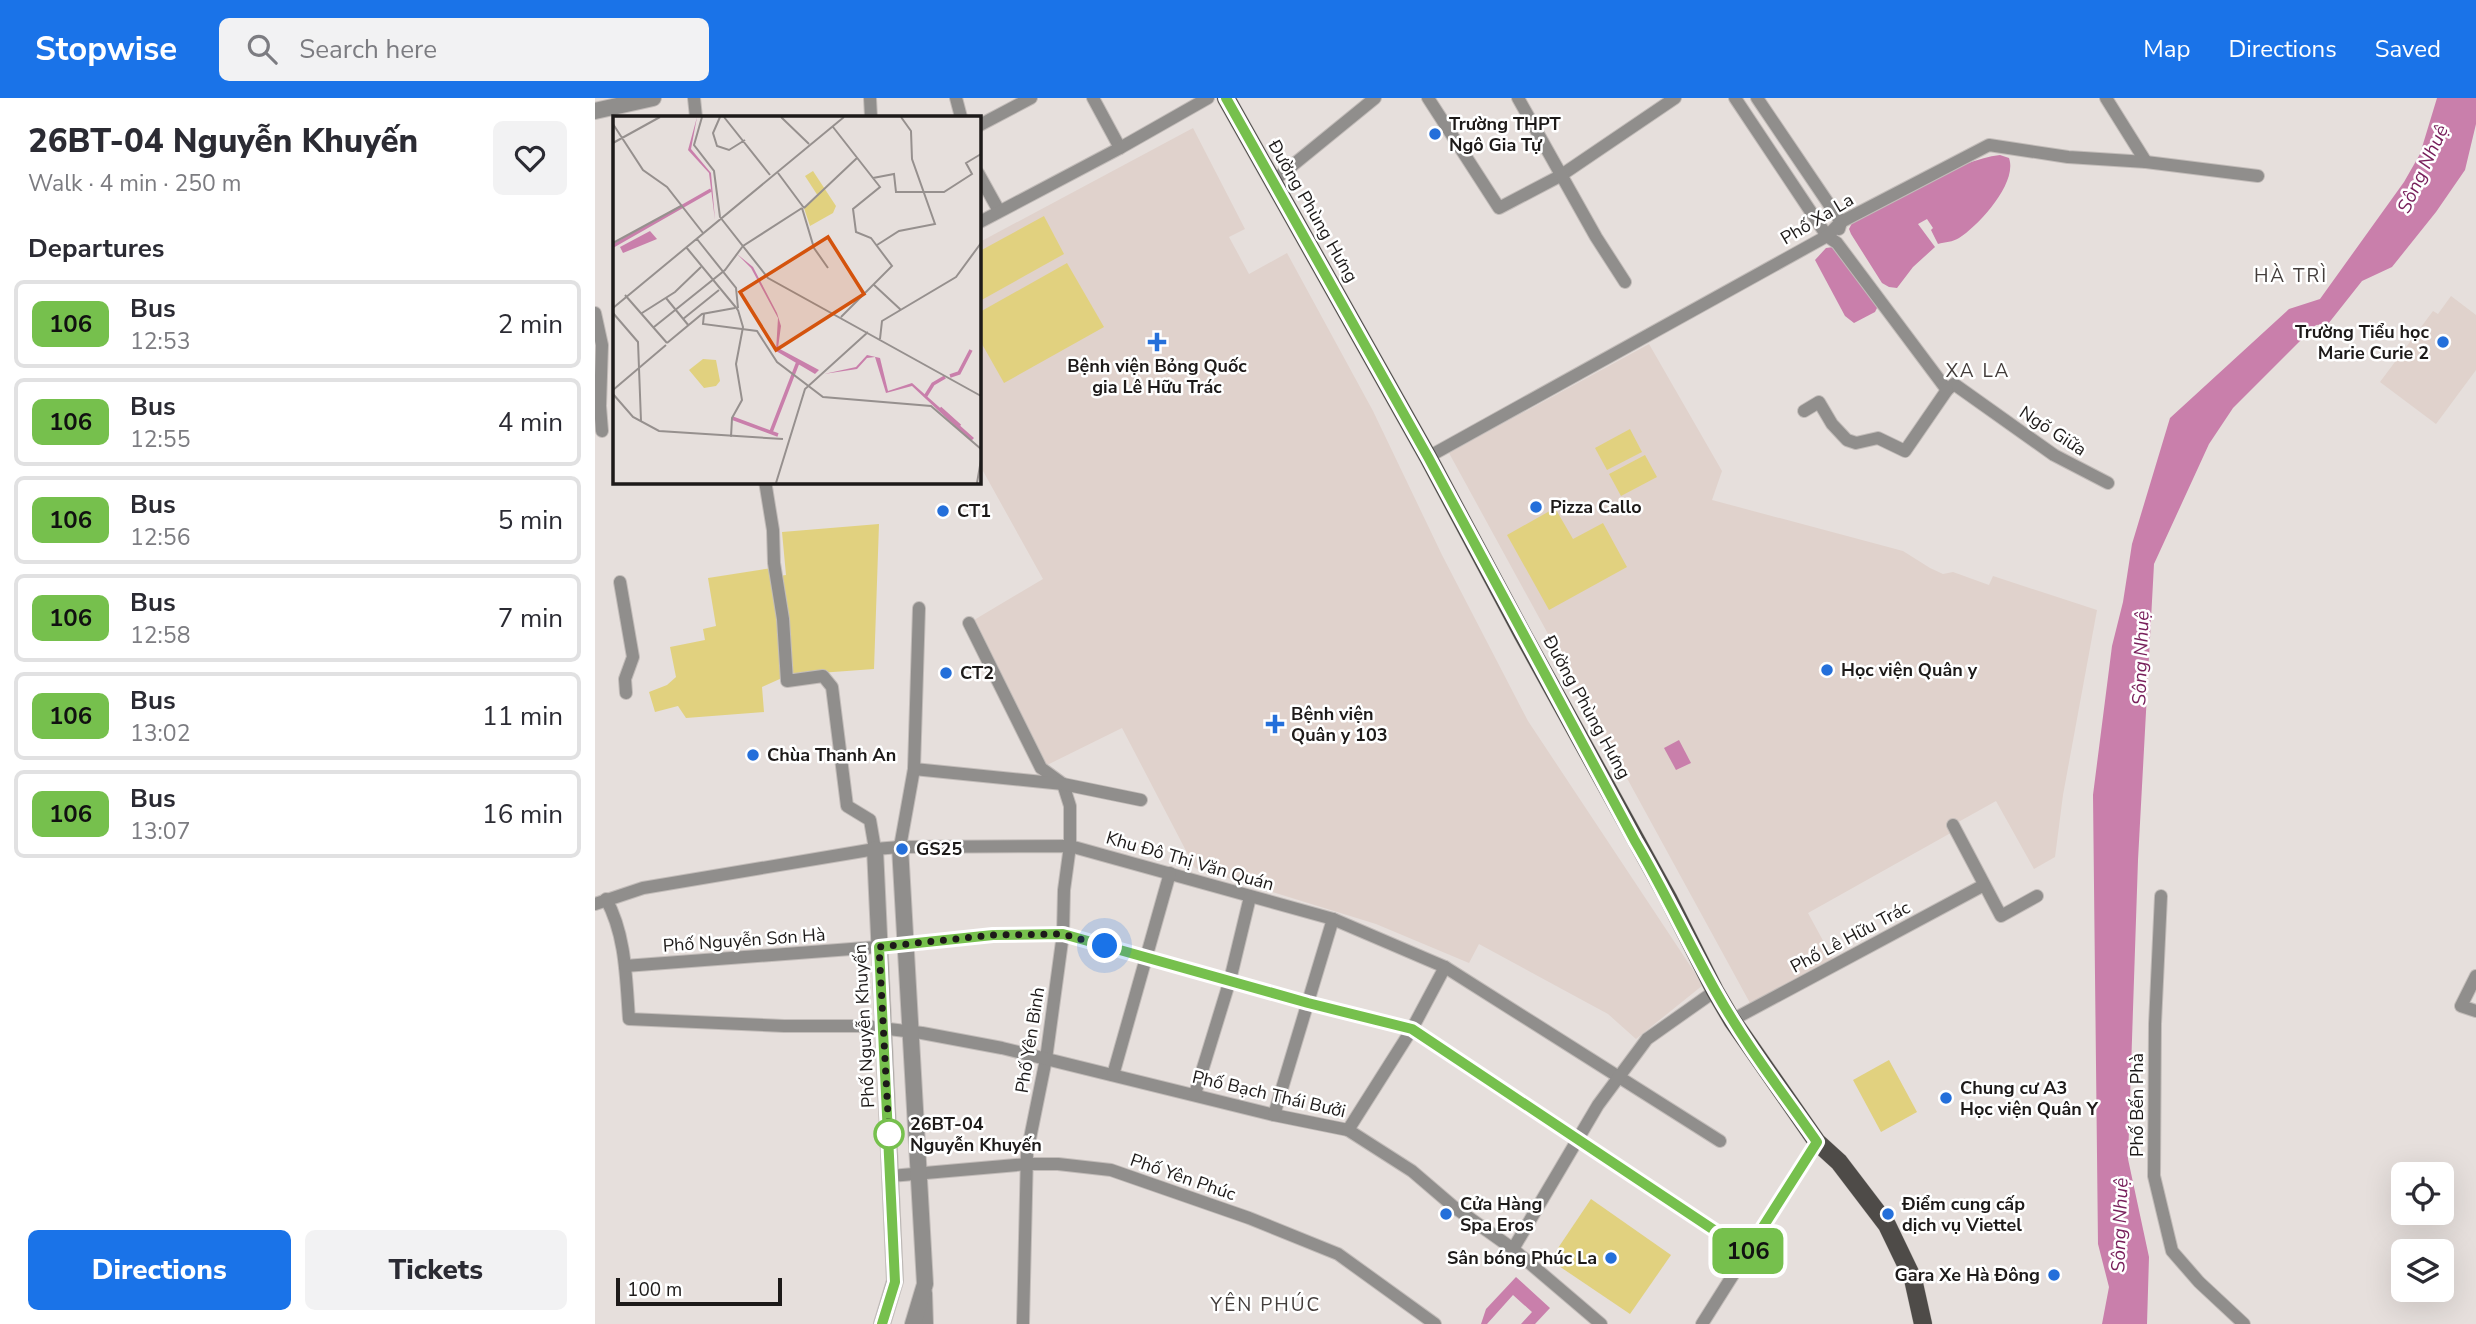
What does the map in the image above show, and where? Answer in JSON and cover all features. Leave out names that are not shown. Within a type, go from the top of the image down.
[{"type":"main road","name":"Đường Phùng Hưng","points":[[1226,98],[1428,457],[1668,898],[1715,991],[1817,1142],[1839,1162],[1887,1225],[1913,1279],[1923,1324]]},
{"type":"street","points":[[595,111],[620,111],[653,98]]},
{"type":"street","points":[[694,98],[696,116]]},
{"type":"street","points":[[870,98],[871,116]]},
{"type":"street","points":[[956,98],[961,116]]},
{"type":"street","points":[[980,125],[1031,98]]},
{"type":"street","points":[[1093,98],[1120,148]]},
{"type":"street","points":[[980,222],[1208,98]]},
{"type":"street","points":[[1272,182],[1375,98]]},
{"type":"street","points":[[1429,98],[1499,208],[1560,176],[1675,98]]},
{"type":"street","points":[[1518,98],[1560,176],[1625,282]]},
{"type":"street","points":[[1735,98],[1832,239],[1947,390],[1905,451],[1878,438],[1856,443],[1847,440],[1832,424],[1819,402],[1804,411]]},
{"type":"street","points":[[1757,98],[1841,222],[1832,239]]},
{"type":"street","points":[[2106,98],[2145,162]]},
{"type":"street","name":"Phố Xa La","points":[[1841,222],[1989,145],[2068,157],[2145,162],[2258,176]]},
{"type":"street","points":[[980,177],[999,211]]},
{"type":"street","name":"Phố Xa La","points":[[1428,457],[1832,239]]},
{"type":"street","points":[[595,313],[602,345],[600,406],[603,431]]},
{"type":"street","name":"Ngõ Giữa","points":[[1947,390],[1954,384],[2054,455],[2108,483]]},
{"type":"street","points":[[765,483],[783,619],[787,681],[823,676],[832,687],[847,806],[870,820],[875,849]]},
{"type":"street","points":[[620,582],[633,657],[625,679],[626,693]]},
{"type":"street","points":[[919,608],[914,769],[900,847],[927,1324]]},
{"type":"street","points":[[969,624],[1041,768],[1063,784]]},
{"type":"street","points":[[914,769],[1063,784],[1141,800]]},
{"type":"street","name":"Phố Yên Bình","points":[[1023,1324],[1027,1153],[1046,1059],[1063,934],[1064,890],[1070,846],[1070,806],[1063,784]]},
{"type":"street","points":[[1954,825],[2001,916],[2037,896]]},
{"type":"street","name":"Khu Đô Thị Văn Quán","points":[[601,901],[643,888],[875,849],[1070,846],[1333,919],[1445,967],[1720,1141]]},
{"type":"street","name":"Phố Nguyễn Khuyến","points":[[875,849],[895,1282],[882,1324]]},
{"type":"street","points":[[1114,1075],[1170,873]]},
{"type":"street","name":"Phố Lê Hữu Trác","points":[[1733,1020],[1984,885]]},
{"type":"street","name":"Phố Bến Phà","points":[[2161,896],[2155,1024],[2154,1176],[2172,1251],[2199,1282],[2244,1324]]},
{"type":"street","points":[[1195,1094],[1230,980],[1250,897]]},
{"type":"street","points":[[601,901],[618,925],[625,967]]},
{"type":"street","points":[[1274,1115],[1333,919]]},
{"type":"street","name":"Phố Nguyễn Sơn Hà","points":[[625,967],[904,945],[993,935],[1063,934],[1308,1003],[1412,1029],[1747,1252]]},
{"type":"street","name":"Phố Bạch Thái Bưởi","points":[[625,967],[629,1019],[784,1026],[864,1026],[912,1032],[1002,1048],[1274,1115],[1348,1130],[1412,1171],[1454,1208],[1513,1249],[1601,1324]]},
{"type":"street","points":[[1348,1130],[1412,1029],[1445,967]]},
{"type":"street","points":[[2476,976],[2461,1006],[2476,1011]]},
{"type":"street","points":[[1513,1249],[1598,1105],[1647,1039],[1715,991]]},
{"type":"street","points":[[1702,1324],[1817,1142]]},
{"type":"street","name":"Phố Yên Phúc","points":[[891,1176],[1028,1164],[1058,1164],[1111,1170],[1291,1234],[1338,1254],[1435,1324]]},
{"type":"street","points":[[912,1324],[925,1284]]},
{"type":"shaded area","name":"Bệnh viện Quân y 103","points":[[1193,128],[1245,229],[1229,237],[1249,274],[1287,253],[1373,411],[1442,555],[1528,721],[1703,985],[1636,1039],[1608,1014],[1479,944],[1469,963],[1376,924],[1195,868],[1122,728],[1041,768],[969,623],[1043,579],[980,466],[980,242]]},
{"type":"shaded area","points":[[1044,216],[1064,254],[980,301],[980,251]]},
{"type":"shaded area","points":[[1067,263],[1104,327],[1004,383],[980,341],[980,312]]},
{"type":"shaded area","name":"Trường Tiểu học Marie Curie 2","points":[[2451,296],[2476,315],[2476,370],[2436,424],[2380,382],[2433,311],[2438,314]]},
{"type":"shaded area","name":"Học viện Quân y","points":[[1649,344],[1722,471],[1712,500],[1903,551],[1943,574],[1953,572],[1989,585],[1993,576],[2097,610],[2063,795],[2055,857],[2034,869],[1996,801],[1953,825],[1956,830],[1808,913],[1833,959],[1750,1003],[1449,453]]},
{"type":"shaded area","points":[[1630,429],[1642,452],[1607,470],[1595,448]]},
{"type":"shaded area","points":[[1645,455],[1657,477],[1621,496],[1609,474]]},
{"type":"shaded area","points":[[1555,508],[1573,539],[1603,523],[1627,567],[1549,610],[1507,535]]},
{"type":"shaded area","points":[[879,524],[874,669],[792,675],[786,598],[779,576],[786,575],[782,532]]},
{"type":"shaded area","points":[[772,568],[780,631],[782,678],[762,687],[764,712],[686,718],[678,706],[655,712],[649,692],[667,685],[676,677],[670,647],[705,640],[703,629],[716,626],[708,578]]},
{"type":"shaded area","points":[[1889,1060],[1917,1112],[1881,1132],[1853,1080]]},
{"type":"shaded area","name":"Sân bóng Phúc La","points":[[1591,1199],[1671,1255],[1630,1314],[1550,1260]]},
{"type":"water","name":"Sông Nhuệ","points":[[2437,98],[2476,98],[2476,124],[2465,170],[2392,267],[2362,281],[2328,324],[2316,325],[2233,408],[2209,444],[2154,564],[2138,860],[2128,1159],[2149,1257],[2147,1324],[2102,1324],[2109,1287],[2098,1244],[2093,795],[2112,646],[2123,602],[2132,544],[2170,418],[2289,309],[2320,299],[2404,182],[2420,154]]},
{"type":"water","points":[[2000,155],[2009,158],[2008,179],[1986,214],[1959,238],[1938,244],[1927,219],[1918,224],[1935,247],[1913,267],[1897,288],[1882,283],[1851,234],[1849,229],[1853,221],[1964,164]]},
{"type":"water","points":[[1833,247],[1878,306],[1875,312],[1854,323],[1845,316],[1815,260],[1826,248]]},
{"type":"water","points":[[1679,740],[1691,763],[1676,770],[1664,748]]},
{"type":"water","points":[[1516,1277],[1550,1308],[1535,1324],[1521,1324],[1532,1312],[1513,1295],[1487,1324],[1481,1324],[1486,1309]]},
{"type":"bus line","name":"106","points":[[882,1324],[895,1282],[879,947],[993,935],[1063,934],[1308,1003],[1412,1029],[1747,1252],[1817,1142],[1715,991],[1668,898],[1428,457],[1226,98]]},
{"type":"place","name":"Trường THPT Ngô Gia Tự","points":[[1435,134]]},
{"type":"place","name":"Bệnh viện Bỏng Quốc gia Lê Hữu Trác","points":[[1157,342]]},
{"type":"place","name":"Trường Tiểu học Marie Curie 2","points":[[2443,342]]},
{"type":"place","name":"Pizza Callo","points":[[1536,507]]},
{"type":"place","name":"CT1","points":[[943,511]]},
{"type":"place","name":"Học viện Quân y","points":[[1827,670]]},
{"type":"place","name":"CT2","points":[[946,673]]},
{"type":"place","name":"Bệnh viện Quân y 103","points":[[1275,724]]},
{"type":"place","name":"Chùa Thanh An","points":[[753,755]]},
{"type":"place","name":"GS25","points":[[902,849]]},
{"type":"place","name":"Chung cư A3 Học viện Quân Y","points":[[1946,1098]]},
{"type":"place","name":"26BT-04 Nguyễn Khuyến","points":[[889,1134]]},
{"type":"place","name":"Cửa Hàng Spa Eros","points":[[1446,1214]]},
{"type":"place","name":"Điểm cung cấp dịch vụ Viettel","points":[[1888,1214]]},
{"type":"place","name":"Sân bóng Phúc La","points":[[1611,1258]]},
{"type":"place","name":"Gara Xe Hà Đông","points":[[2054,1275]]},
{"type":"district","name":"HÀ TRÌ","points":[[2291,276]]},
{"type":"district","name":"XA LA","points":[[1978,371]]},
{"type":"district","name":"YÊN PHÚC","points":[[1266,1305]]},
{"type":"route","points":[[889,1134],[879,947],[993,935],[1063,934],[1105,946]]}]
